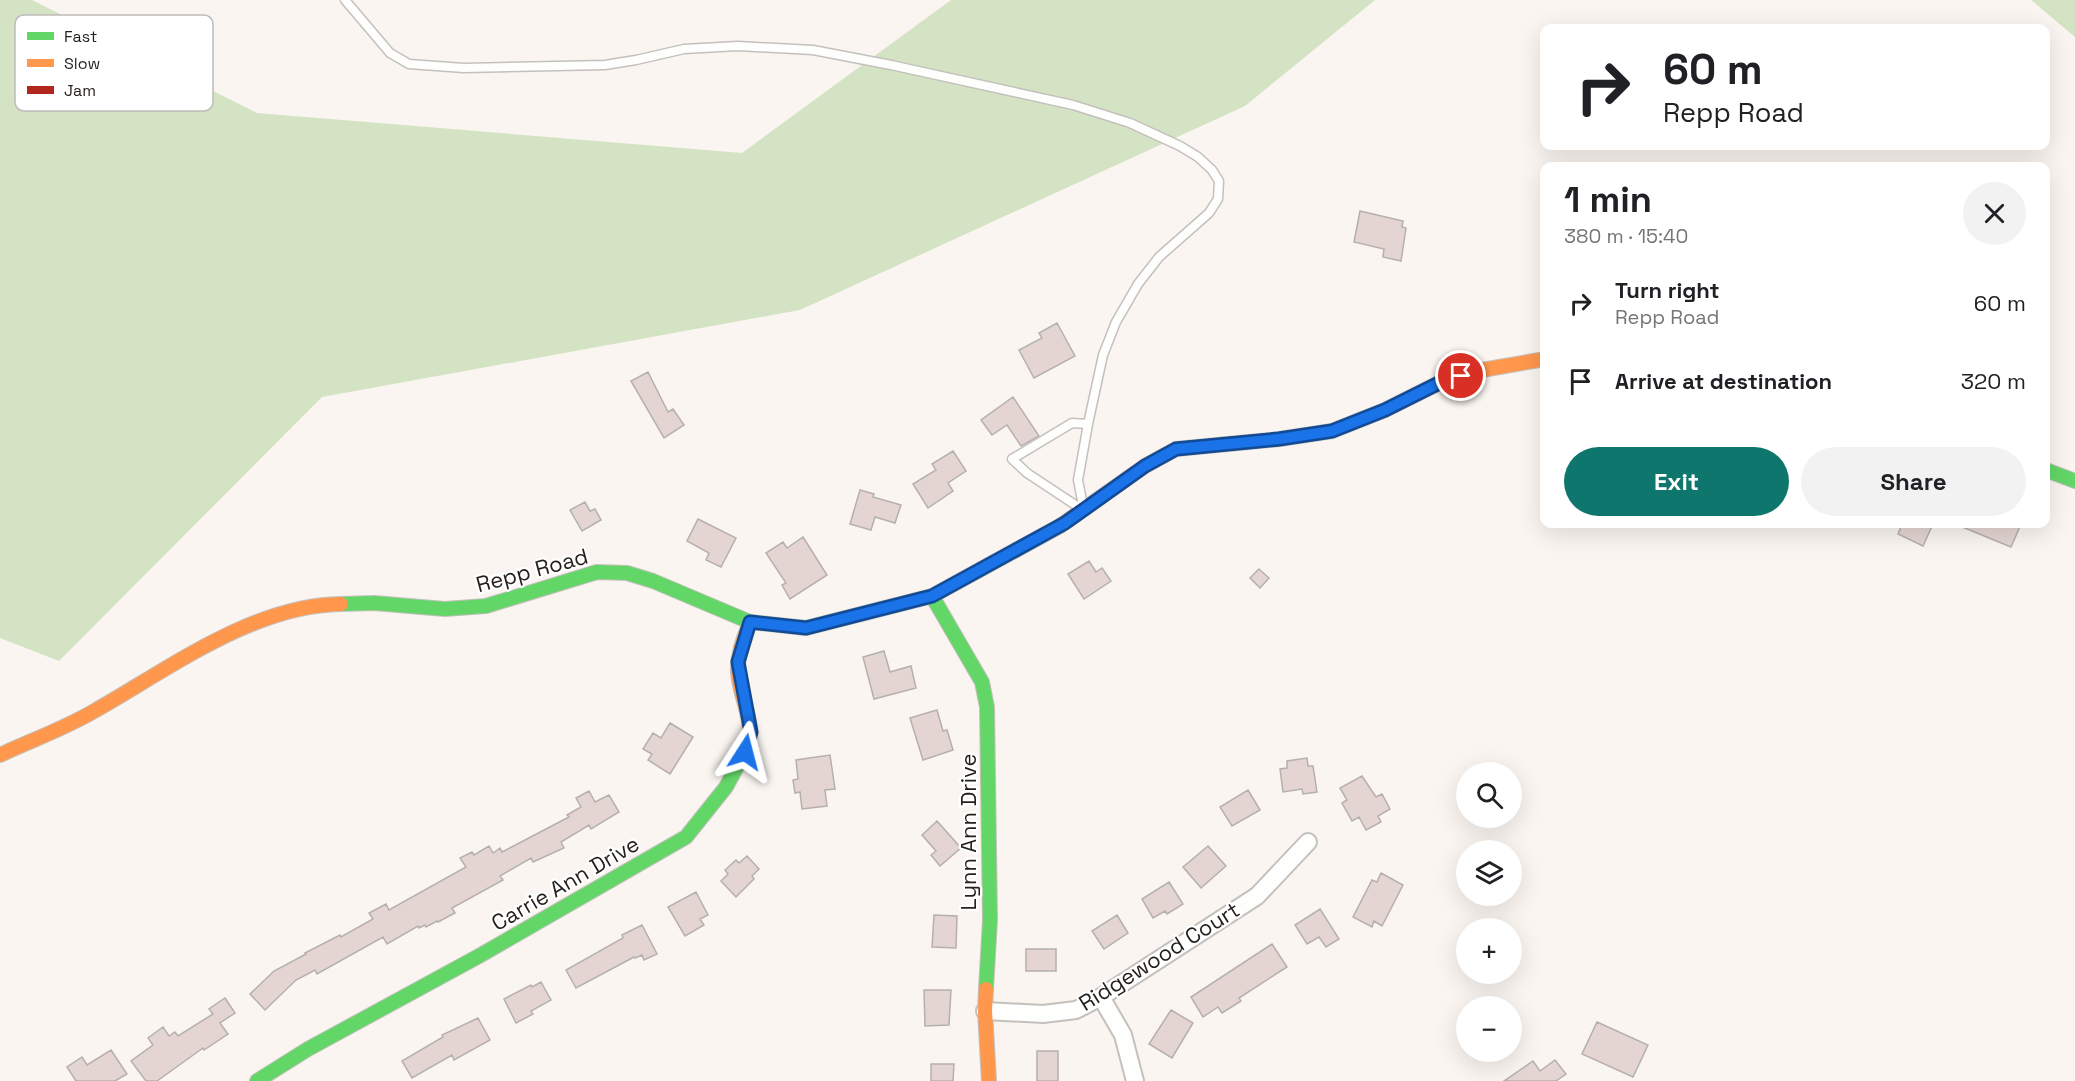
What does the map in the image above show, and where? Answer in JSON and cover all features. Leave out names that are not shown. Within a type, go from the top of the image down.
[{"type":"street","name":"Repp Road","points":[[0,755],[93,712],[214,639],[286,612],[321,604],[374,603],[445,609],[486,606],[597,572],[627,573],[653,581],[750,622],[806,628],[932,596],[1065,523],[1145,466],[1176,449],[1279,439],[1332,431],[1385,410],[1445,380],[1476,371],[1540,360]]},
{"type":"street","points":[[2050,472],[2075,481]]},
{"type":"street","name":"Lynn Ann Drive","points":[[932,596],[982,682],[987,707],[990,920],[985,1011],[989,1081]]},
{"type":"street","name":"Carrie Ann Drive","points":[[257,1081],[308,1049],[460,967],[686,837],[706,816],[722,793],[745,752],[751,732],[738,662],[750,622]]},
{"type":"street","name":"Ridgewood Court","points":[[985,1011],[1042,1014],[1076,1010],[1101,997],[1257,896],[1308,842]]},
{"type":"street","points":[[1101,997],[1123,1035],[1135,1081]]},
{"type":"lane","points":[[345,0],[390,53],[409,64],[464,68],[605,64],[636,60],[684,49],[738,46],[813,50],[1073,105],[1130,123],[1198,156],[1219,181],[1218,199],[1209,213],[1159,257],[1138,284],[1116,322],[1103,355],[1078,480],[1083,510]]},
{"type":"lane","points":[[1083,510],[1027,473],[1012,459],[1072,423],[1088,424]]},
{"type":"green space","points":[[0,0],[32,0],[62,15],[15,15],[15,111],[213,111],[213,91],[257,113],[742,153],[951,0],[1375,0],[1245,106],[800,310],[322,397],[59,661],[0,638]]},
{"type":"green space","points":[[2031,0],[2075,0],[2075,37]]},
{"type":"building","points":[[1360,211],[1403,221],[1402,227],[1406,228],[1401,261],[1383,257],[1384,249],[1354,242]]},
{"type":"building","points":[[1057,323],[1075,356],[1034,378],[1019,350],[1042,338],[1039,333]]},
{"type":"building","points":[[648,372],[668,412],[673,409],[684,425],[664,438],[631,381]]},
{"type":"building","points":[[1013,397],[1039,436],[1021,446],[1007,425],[992,435],[981,420]]},
{"type":"building","points":[[953,451],[966,471],[948,483],[953,491],[928,508],[913,484],[936,470],[932,464]]},
{"type":"building","points":[[860,490],[874,494],[873,497],[901,505],[895,523],[875,517],[871,530],[850,524]]},
{"type":"building","points":[[585,502],[590,511],[595,509],[601,520],[582,531],[570,510]]},
{"type":"building","points":[[698,519],[736,538],[721,567],[706,560],[709,553],[687,541]]},
{"type":"building","points":[[1900,528],[1931,528],[1923,546],[1898,534]]},
{"type":"building","points":[[1965,528],[2019,528],[2011,547]]},
{"type":"building","points":[[803,537],[827,575],[790,599],[782,585],[786,583],[766,553],[783,542],[787,548]]},
{"type":"building","points":[[1089,561],[1096,572],[1102,568],[1111,581],[1084,599],[1068,574]]},
{"type":"building","points":[[1259,569],[1269,578],[1260,588],[1250,578]]},
{"type":"building","points":[[884,651],[890,672],[911,666],[916,688],[874,699],[863,657]]},
{"type":"building","points":[[937,710],[943,731],[947,730],[953,750],[923,760],[910,718]]},
{"type":"building","points":[[670,723],[693,737],[670,774],[648,760],[652,754],[643,749],[653,733],[661,738]]},
{"type":"building","points":[[830,755],[835,789],[825,790],[827,806],[802,809],[800,792],[795,793],[793,780],[798,779],[796,760]]},
{"type":"building","points":[[1307,758],[1308,766],[1313,766],[1317,792],[1303,794],[1302,789],[1283,792],[1280,769],[1287,768],[1287,761]]},
{"type":"building","points":[[1362,776],[1376,797],[1382,794],[1390,809],[1378,816],[1381,822],[1366,830],[1359,817],[1352,821],[1342,803],[1347,800],[1340,788]]},
{"type":"building","points":[[1248,790],[1260,810],[1232,826],[1220,807]]},
{"type":"building","points":[[589,791],[595,802],[609,795],[619,812],[591,829],[589,825],[561,842],[564,848],[533,862],[531,858],[500,876],[503,880],[452,908],[455,913],[438,922],[426,927],[425,925],[419,928],[418,926],[387,944],[383,937],[317,974],[315,970],[296,980],[265,1010],[250,994],[274,971],[373,919],[369,913],[386,904],[389,910],[466,867],[460,858],[472,852],[474,855],[489,846],[493,853],[500,848],[502,852],[569,817],[567,815],[581,807],[576,798]]},
{"type":"building","points":[[937,821],[961,848],[940,866],[931,855],[936,851],[922,835]]},
{"type":"building","points":[[1208,846],[1226,866],[1201,888],[1183,867]]},
{"type":"building","points":[[747,856],[759,869],[752,876],[754,879],[736,897],[721,881],[728,874],[725,870],[736,860],[739,863]]},
{"type":"building","points":[[1381,873],[1403,885],[1382,926],[1374,921],[1372,927],[1353,917],[1372,880],[1377,882]]},
{"type":"building","points":[[1169,882],[1183,904],[1167,914],[1165,911],[1153,918],[1142,899]]},
{"type":"building","points":[[696,892],[708,915],[700,919],[704,925],[685,936],[668,907]]},
{"type":"building","points":[[1320,909],[1339,939],[1326,947],[1319,937],[1307,944],[1295,925]]},
{"type":"building","points":[[934,915],[957,916],[956,948],[932,947]]},
{"type":"building","points":[[1117,915],[1128,933],[1104,949],[1092,931]]},
{"type":"building","points":[[642,925],[657,954],[644,960],[642,955],[634,957],[576,988],[566,970]]},
{"type":"building","points":[[1272,944],[1287,967],[1239,998],[1241,1001],[1222,1013],[1218,1007],[1203,1017],[1191,997]]},
{"type":"building","points":[[1026,949],[1056,949],[1056,971],[1026,971]]},
{"type":"building","points":[[541,982],[551,1000],[531,1011],[533,1014],[516,1023],[504,999]]},
{"type":"building","points":[[924,990],[951,990],[949,1025],[925,1026]]},
{"type":"building","points":[[225,998],[235,1013],[220,1023],[228,1034],[204,1050],[203,1048],[157,1081],[146,1081],[131,1061],[153,1045],[148,1038],[163,1027],[169,1036],[175,1032],[178,1036],[213,1014],[209,1009]]},
{"type":"building","points":[[1171,1010],[1193,1023],[1172,1058],[1149,1044]]},
{"type":"building","points":[[478,1018],[490,1040],[454,1060],[452,1055],[412,1078],[402,1061],[443,1037],[442,1035]]},
{"type":"building","points":[[1597,1022],[1648,1045],[1633,1077],[1582,1054]]},
{"type":"building","points":[[111,1050],[127,1074],[115,1081],[76,1081],[67,1067],[82,1057],[87,1065]]},
{"type":"building","points":[[1037,1051],[1058,1051],[1058,1081],[1037,1081]]},
{"type":"building","points":[[1555,1060],[1566,1074],[1556,1081],[1504,1081],[1533,1061],[1540,1071]]},
{"type":"building","points":[[931,1064],[954,1064],[953,1081],[931,1081]]},
{"type":"traffic: fast","points":[[2050,472],[2075,481]]},
{"type":"traffic: fast","points":[[341,604],[374,603],[445,609],[486,606],[597,572],[627,573],[653,581],[750,622],[806,628],[932,596],[1060,526]]},
{"type":"traffic: fast","points":[[932,596],[982,682],[987,707],[990,920],[986,989]]},
{"type":"traffic: fast","points":[[257,1081],[308,1049],[479,956],[686,837],[726,787],[746,750]]},
{"type":"traffic: slow","points":[[1280,439],[1332,431],[1385,410],[1445,380],[1476,371],[1540,360]]},
{"type":"traffic: slow","points":[[0,755],[85,716],[183,658],[245,627],[276,615],[309,607],[341,604]]},
{"type":"traffic: slow","points":[[746,750],[750,730],[739,682],[738,665],[741,646],[750,622]]},
{"type":"traffic: slow","points":[[986,989],[989,1081]]},
{"type":"traffic: jam","points":[[1060,526],[1145,466],[1176,449],[1280,439]]},
{"type":"route","points":[[745,752],[751,732],[738,662],[750,622],[806,628],[932,596],[1065,523],[1145,466],[1176,449],[1279,439],[1332,431],[1385,410],[1445,380],[1461,376]]}]
